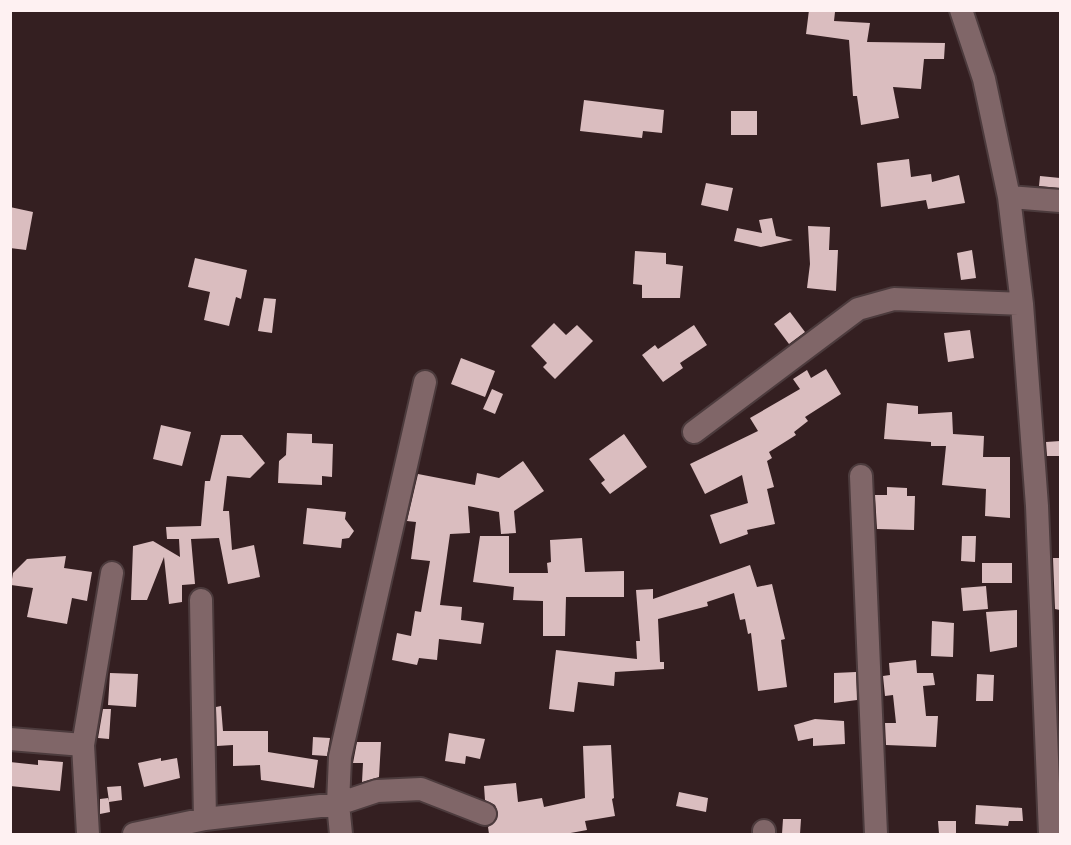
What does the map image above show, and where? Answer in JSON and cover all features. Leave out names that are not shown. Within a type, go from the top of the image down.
[{"type":"street","points":[[961,10],[984,79],[1009,197],[1022,304],[1037,506],[1050,834]]},
{"type":"street","points":[[1009,197],[1060,201]]},
{"type":"street","points":[[694,432],[858,309],[894,299],[1022,304]]},
{"type":"street","points":[[341,834],[338,804],[340,757],[425,382]]},
{"type":"street","points":[[861,476],[876,834]]},
{"type":"street","points":[[88,834],[83,745],[112,573]]},
{"type":"street","points":[[201,600],[205,819]]},
{"type":"street","points":[[10,739],[83,745]]},
{"type":"street","points":[[134,834],[205,819],[338,804],[377,791],[421,789],[484,814]]},
{"type":"building","points":[[809,10],[835,12],[834,21],[870,23],[867,42],[945,43],[944,59],[924,59],[921,89],[893,87],[899,118],[861,125],[857,96],[853,96],[849,40],[806,34]]},
{"type":"building","points":[[584,100],[664,110],[662,133],[643,131],[642,138],[580,131]]},
{"type":"building","points":[[731,111],[757,111],[757,135],[731,135]]},
{"type":"building","points":[[909,159],[911,177],[931,174],[932,182],[959,175],[965,203],[928,209],[926,200],[881,207],[877,163]]},
{"type":"building","points":[[1040,176],[1060,178],[1060,188],[1039,186]]},
{"type":"building","points":[[706,183],[733,188],[728,211],[701,205]]},
{"type":"building","points":[[10,207],[33,212],[26,250],[10,248]]},
{"type":"building","points":[[772,218],[776,236],[793,240],[761,247],[734,241],[737,228],[762,233],[759,220]]},
{"type":"building","points":[[808,226],[830,227],[829,250],[838,250],[836,291],[807,288],[810,264]]},
{"type":"building","points":[[972,250],[976,278],[961,280],[957,253]]},
{"type":"building","points":[[635,251],[666,253],[666,264],[683,266],[680,298],[642,298],[642,285],[633,284]]},
{"type":"building","points":[[195,258],[247,270],[241,299],[236,297],[229,326],[204,320],[210,292],[188,287]]},
{"type":"building","points":[[264,298],[276,299],[272,333],[258,331]]},
{"type":"building","points":[[790,312],[805,332],[789,344],[774,324]]},
{"type":"building","points":[[554,323],[566,335],[577,325],[593,341],[555,379],[543,367],[547,363],[531,346]]},
{"type":"building","points":[[694,325],[707,345],[680,363],[683,368],[663,382],[642,355],[655,345],[658,349]]},
{"type":"building","points":[[970,330],[974,358],[948,362],[944,333]]},
{"type":"building","points":[[461,358],[495,371],[485,397],[451,384]]},
{"type":"building","points":[[826,369],[841,394],[805,417],[808,421],[794,432],[796,435],[769,452],[772,458],[767,461],[774,487],[767,489],[775,524],[747,530],[748,534],[720,544],[710,515],[748,503],[742,475],[705,494],[690,464],[758,431],[750,418],[800,389],[793,379],[807,370],[811,378]]},
{"type":"building","points":[[492,389],[503,394],[495,414],[483,409]]},
{"type":"building","points":[[887,403],[918,406],[918,414],[952,412],[953,434],[984,436],[983,457],[1010,457],[1010,518],[985,516],[986,489],[942,485],[946,446],[931,446],[931,442],[884,439]]},
{"type":"building","points":[[161,425],[191,432],[182,466],[153,459]]},
{"type":"building","points":[[287,433],[312,434],[312,443],[333,444],[332,477],[322,476],[322,485],[278,483],[279,461],[286,455]]},
{"type":"building","points":[[624,434],[647,467],[610,494],[601,483],[605,480],[589,459]]},
{"type":"building","points":[[221,435],[242,435],[265,463],[250,478],[227,476],[223,511],[229,511],[232,550],[254,545],[260,577],[228,584],[219,538],[191,539],[195,584],[182,585],[182,602],[169,604],[164,557],[147,600],[131,600],[133,546],[153,541],[180,557],[179,539],[167,539],[166,527],[201,526],[205,481],[210,481]]},
{"type":"building","points":[[1060,441],[1060,456],[1047,456],[1046,442]]},
{"type":"building","points":[[523,461],[544,491],[514,511],[516,533],[501,534],[499,512],[468,506],[470,533],[450,534],[440,605],[462,607],[461,620],[484,623],[481,644],[439,639],[437,660],[419,658],[417,665],[392,660],[397,633],[411,636],[415,611],[421,612],[430,561],[411,559],[416,522],[407,521],[418,474],[475,485],[477,473],[499,478]]},
{"type":"building","points":[[887,487],[907,488],[907,496],[915,496],[914,530],[877,529],[875,495],[887,495]]},
{"type":"building","points":[[307,508],[346,512],[345,519],[354,531],[349,538],[342,539],[341,548],[303,544]]},
{"type":"building","points":[[480,536],[509,536],[509,573],[548,573],[547,563],[551,562],[550,540],[582,538],[585,572],[624,571],[624,597],[566,597],[565,636],[543,636],[543,601],[513,600],[514,587],[473,582]]},
{"type":"building","points":[[962,536],[976,536],[975,562],[961,561]]},
{"type":"building","points":[[66,556],[64,568],[92,572],[87,601],[72,598],[67,624],[27,617],[33,588],[11,585],[13,573],[27,559]]},
{"type":"building","points":[[1053,558],[1060,558],[1060,610],[1055,609]]},
{"type":"building","points":[[982,563],[1012,563],[1012,583],[982,583]]},
{"type":"building","points":[[750,565],[757,587],[772,584],[785,639],[781,640],[787,687],[758,691],[751,633],[748,634],[745,619],[740,620],[734,593],[707,602],[708,606],[658,619],[660,662],[664,662],[664,669],[615,672],[614,686],[578,682],[574,712],[549,709],[556,650],[637,659],[636,641],[640,641],[636,590],[653,589],[653,599]]},
{"type":"building","points":[[986,586],[988,609],[963,611],[961,588]]},
{"type":"building","points":[[1017,610],[1017,647],[990,652],[986,612]]},
{"type":"building","points":[[932,621],[954,623],[953,657],[931,656]]},
{"type":"building","points":[[916,660],[917,673],[933,673],[935,685],[923,686],[926,716],[938,716],[936,747],[886,745],[885,723],[896,723],[893,695],[885,696],[883,676],[890,675],[889,663]]},
{"type":"building","points":[[856,672],[857,700],[834,703],[834,673]]},
{"type":"building","points":[[110,673],[138,674],[136,707],[108,705]]},
{"type":"building","points":[[977,674],[994,675],[993,701],[976,701]]},
{"type":"building","points":[[221,706],[223,731],[268,731],[268,752],[318,760],[314,788],[261,780],[260,765],[233,766],[233,745],[217,746],[216,707]]},
{"type":"building","points":[[103,709],[111,709],[109,739],[98,738]]},
{"type":"building","points":[[815,719],[844,721],[845,744],[813,746],[813,738],[798,741],[794,725]]},
{"type":"building","points":[[449,733],[485,739],[480,759],[466,756],[465,764],[445,761]]},
{"type":"building","points":[[313,737],[330,738],[327,756],[312,755]]},
{"type":"building","points":[[357,742],[381,742],[379,777],[362,782],[363,763],[353,763]]},
{"type":"building","points":[[611,745],[614,798],[612,799],[615,816],[585,821],[587,830],[565,834],[489,834],[488,827],[497,819],[498,813],[495,805],[485,800],[484,786],[516,783],[518,802],[542,798],[544,807],[585,798],[583,746]]},
{"type":"building","points":[[161,758],[161,761],[177,758],[180,778],[144,787],[138,763]]},
{"type":"building","points":[[38,760],[63,762],[60,791],[10,786],[10,762],[38,765]]},
{"type":"building","points":[[121,786],[122,800],[109,802],[110,812],[100,814],[100,799],[108,798],[109,801],[107,787]]},
{"type":"building","points":[[679,792],[708,798],[706,812],[676,806]]},
{"type":"building","points":[[976,805],[1022,808],[1023,821],[1009,821],[1008,826],[975,824]]},
{"type":"building","points":[[783,819],[801,819],[800,834],[782,834]]},
{"type":"building","points":[[938,821],[956,821],[956,834],[939,834]]}]
